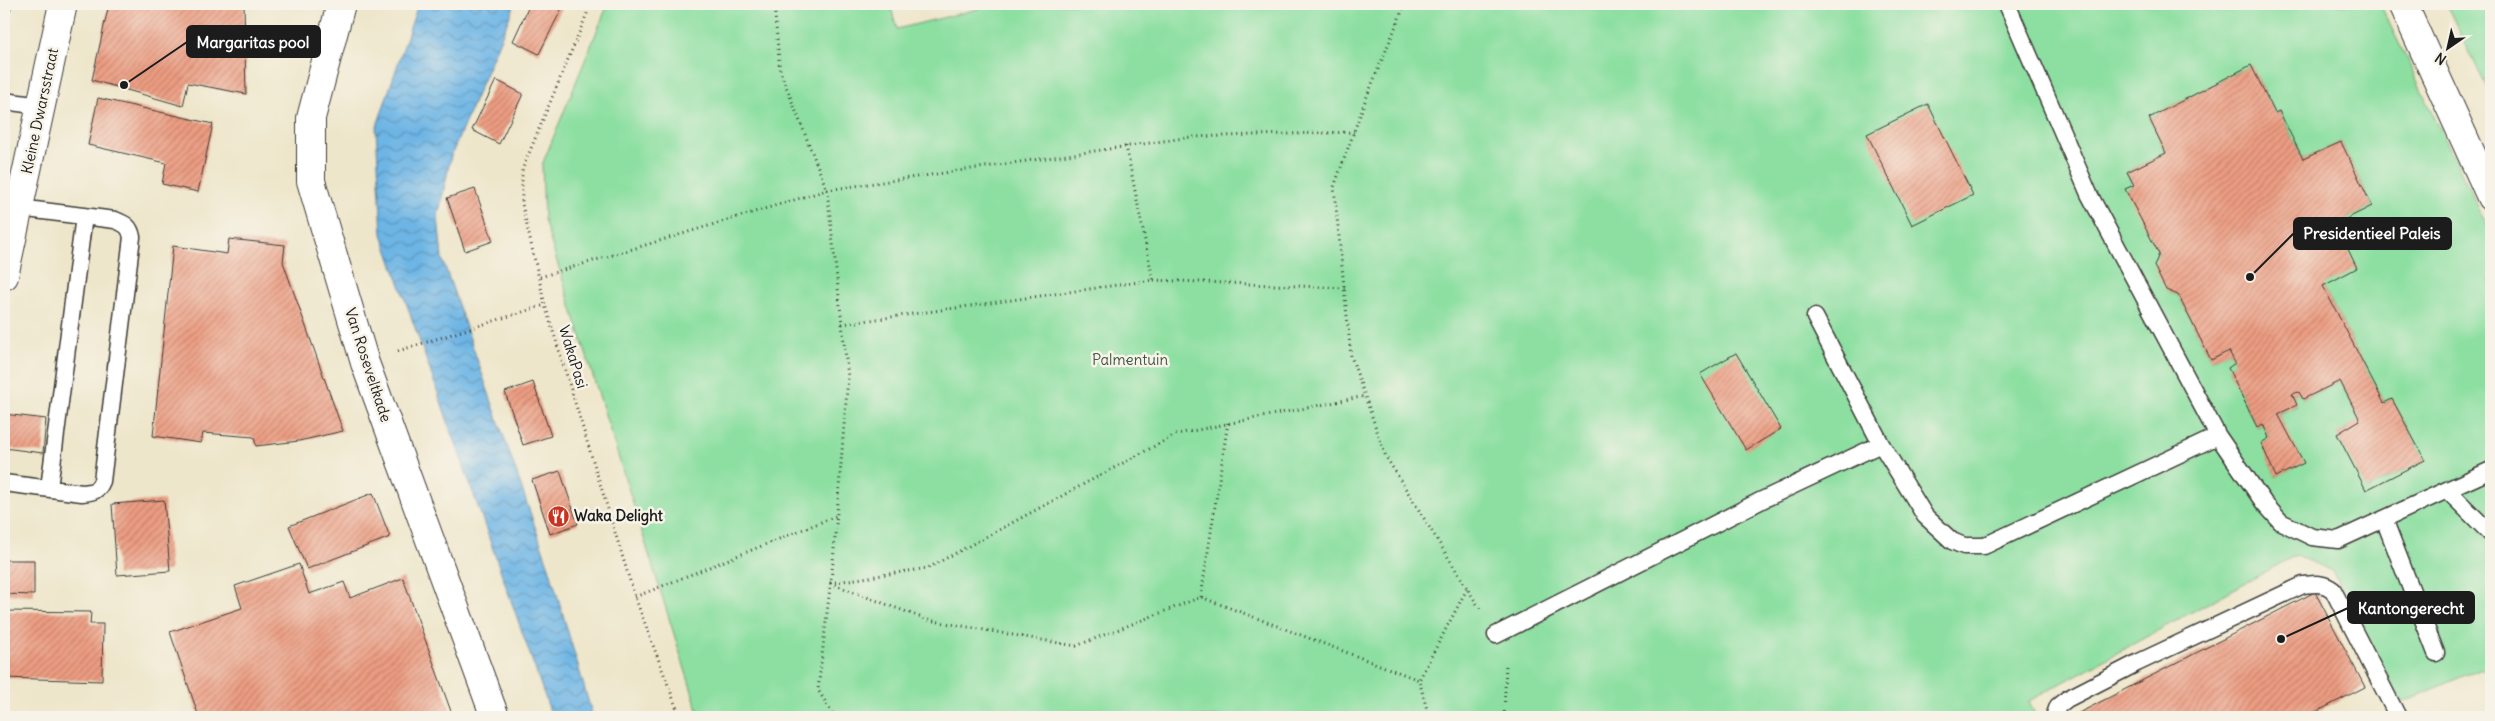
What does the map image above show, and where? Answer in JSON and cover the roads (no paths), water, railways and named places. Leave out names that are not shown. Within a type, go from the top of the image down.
[{"type":"street","name":"Kleine Dwarsstraat","points":[[4,276],[63,4]]},
{"type":"street","name":"Van Roseveltkade","points":[[341,4],[311,118],[311,181],[365,363],[494,717]]},
{"type":"street","points":[[2403,4],[2491,197]]},
{"type":"lane","points":[[2007,4],[2089,194],[2218,436],[2264,503],[2281,522],[2312,537],[2338,540],[2491,470]]},
{"type":"lane","points":[[4,101],[41,106]]},
{"type":"lane","points":[[4,482],[82,493],[94,492],[102,481],[132,237],[131,230],[125,224],[84,216],[19,208]]},
{"type":"lane","points":[[49,488],[84,216]]},
{"type":"lane","points":[[1815,318],[1881,444],[1925,516],[1952,540],[1964,546],[1984,546],[2218,436]]},
{"type":"lane","points":[[1496,635],[1762,500],[1881,444]]},
{"type":"lane","points":[[2447,490],[2491,534]]},
{"type":"lane","points":[[2384,519],[2436,653]]},
{"type":"lane","points":[[2054,717],[2058,706],[2067,698],[2136,663],[2303,585],[2318,583],[2326,584],[2333,590],[2398,717]]},
{"type":"water","points":[[418,4],[515,4],[451,156],[438,217],[442,258],[549,567],[593,717],[552,717],[382,234],[376,129]]},
{"type":"place","name":"Margaritas pool","points":[[124,85]]},
{"type":"place","name":"Presidentieel Paleis","points":[[2250,277]]},
{"type":"place","name":"Waka Delight","points":[[558,516]]},
{"type":"place","name":"Kantongerecht","points":[[2281,639]]},
{"type":"park label","name":"Palmentuin","points":[[1130,360]]}]
